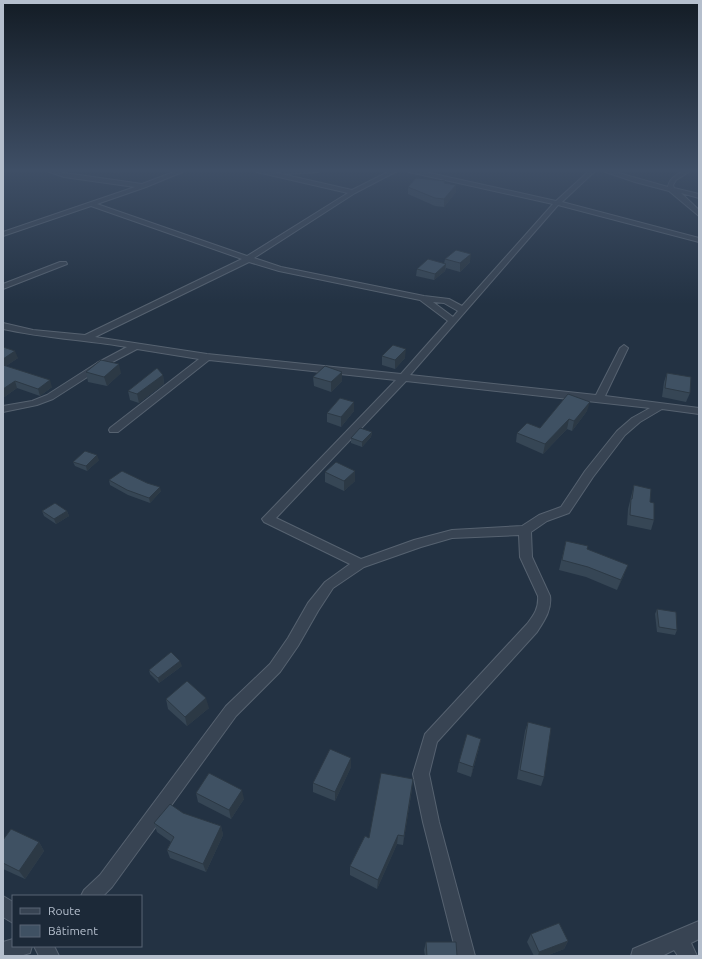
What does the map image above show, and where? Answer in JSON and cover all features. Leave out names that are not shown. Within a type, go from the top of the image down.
[{"type":"street","points":[[3,234],[59,215]]},
{"type":"street","points":[[122,215],[248,259],[290,271],[316,275],[423,298],[440,299],[462,310]]},
{"type":"street","points":[[86,338],[248,259],[317,215]]},
{"type":"street","points":[[360,564],[268,519],[403,378],[547,215]]},
{"type":"street","points":[[602,215],[699,240]]},
{"type":"street","points":[[3,287],[63,264]]},
{"type":"street","points":[[423,298],[453,321]]},
{"type":"street","points":[[3,326],[33,333],[86,338],[207,357],[599,398],[699,411]]},
{"type":"street","points":[[3,409],[34,403],[50,397],[100,365],[135,346]]},
{"type":"street","points":[[599,398],[624,348]]},
{"type":"street","points":[[114,430],[207,357]]},
{"type":"street","points":[[91,895],[106,881],[231,711],[275,668],[294,642],[313,606],[329,585],[360,564],[418,542],[452,534],[525,530],[543,518],[565,510],[621,433],[636,420],[660,406]]},
{"type":"street","points":[[466,956],[431,822],[421,774],[430,739],[532,628],[546,605],[543,593],[527,562],[524,546],[525,530]]},
{"type":"street","points":[[3,905],[12,913]]},
{"type":"street","points":[[640,956],[699,930]]},
{"type":"street","points":[[678,939],[688,956]]},
{"type":"street","points":[[3,951],[19,947]]},
{"type":"street","points":[[44,947],[50,956]]},
{"type":"building","points":[[456,250],[471,254],[460,263],[445,259]]},
{"type":"building","points":[[428,259],[446,264],[435,274],[417,269]]},
{"type":"building","points":[[393,345],[406,349],[395,360],[382,356]]},
{"type":"building","points":[[3,347],[15,351],[3,359]]},
{"type":"building","points":[[101,360],[119,364],[104,377],[86,372]]},
{"type":"building","points":[[3,365],[50,380],[38,389],[15,381],[3,389]]},
{"type":"building","points":[[325,366],[342,372],[331,382],[313,377]]},
{"type":"building","points":[[157,368],[163,375],[137,394],[128,391]]},
{"type":"building","points":[[667,373],[691,377],[690,393],[665,388]]},
{"type":"building","points":[[568,394],[590,402],[574,421],[569,419],[545,444],[517,433],[527,423],[540,428]]},
{"type":"building","points":[[340,398],[354,402],[341,417],[327,413]]},
{"type":"building","points":[[360,428],[372,432],[362,442],[351,438]]},
{"type":"building","points":[[85,451],[97,455],[86,466],[73,462]]},
{"type":"building","points":[[336,462],[355,471],[344,481],[325,472]]},
{"type":"building","points":[[122,471],[147,483],[160,487],[149,498],[127,490],[109,480]]},
{"type":"building","points":[[634,485],[651,489],[650,502],[654,503],[654,520],[630,515]]},
{"type":"building","points":[[55,503],[67,511],[54,519],[42,511]]},
{"type":"building","points":[[566,541],[588,546],[587,549],[628,565],[621,580],[588,567],[562,560]]},
{"type":"building","points":[[657,609],[676,612],[677,630],[659,627]]},
{"type":"building","points":[[171,652],[180,661],[158,678],[149,670]]},
{"type":"building","points":[[187,681],[206,698],[185,717],[166,699]]},
{"type":"building","points":[[528,722],[551,728],[544,777],[520,770]]},
{"type":"building","points":[[467,734],[481,739],[473,767],[459,762]]},
{"type":"building","points":[[330,749],[351,758],[335,792],[313,783]]},
{"type":"building","points":[[209,773],[242,790],[229,810],[196,793]]},
{"type":"building","points":[[381,773],[413,779],[404,836],[398,835],[378,880],[350,866],[365,836],[369,838]]},
{"type":"building","points":[[170,804],[183,813],[221,826],[203,864],[167,850],[174,837],[154,823]]},
{"type":"building","points":[[11,829],[39,842],[19,871],[3,863],[3,840]]},
{"type":"building","points":[[559,923],[568,941],[539,952],[531,934]]},
{"type":"building","points":[[426,942],[456,942],[457,956],[427,956]]}]
